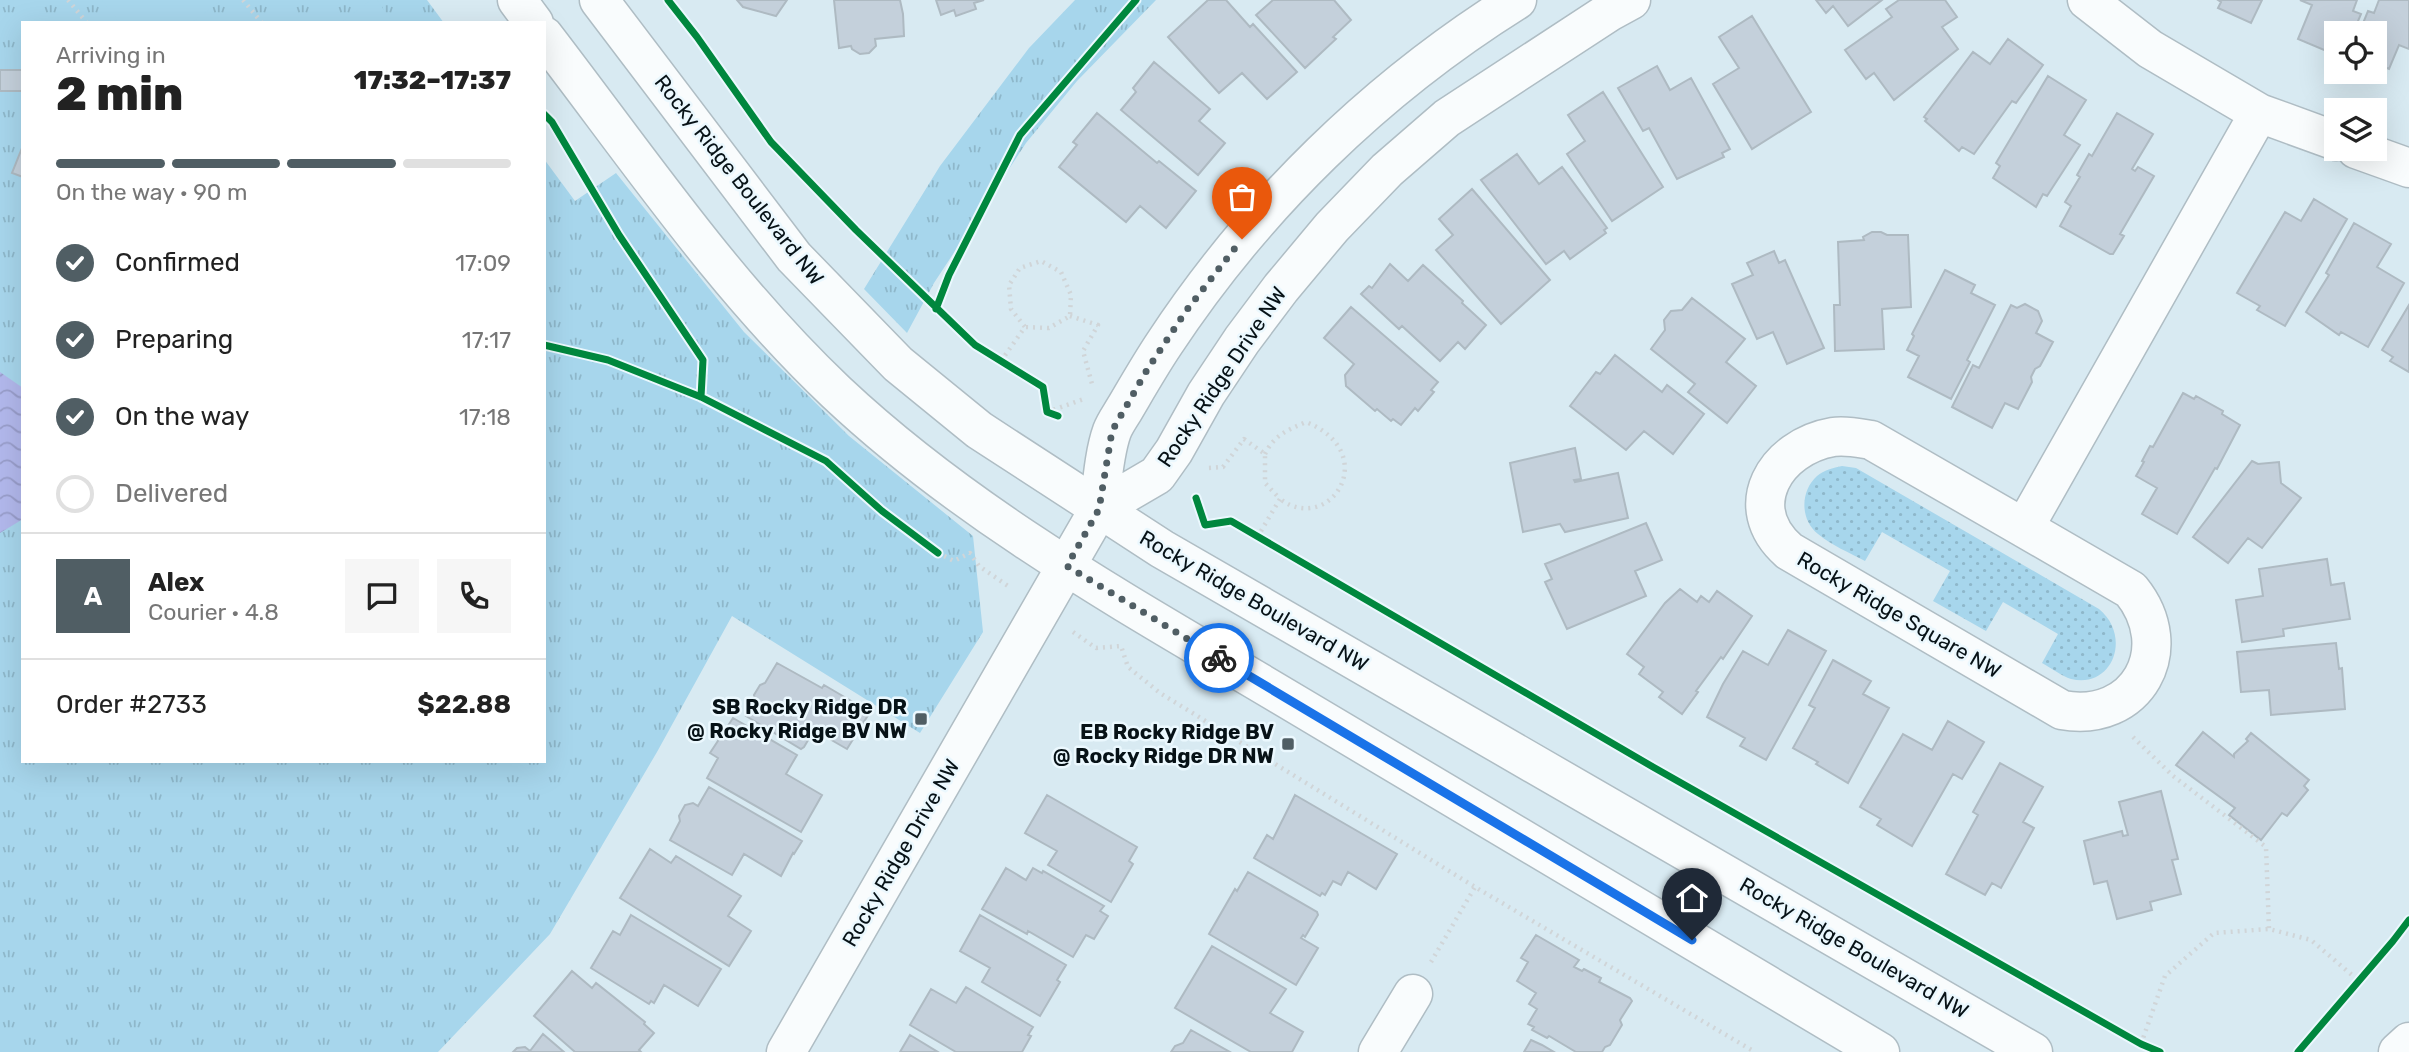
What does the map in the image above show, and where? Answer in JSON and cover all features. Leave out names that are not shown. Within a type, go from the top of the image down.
[{"type":"street","points":[[517,0],[533,21]]},
{"type":"street","name":"Rocky Ridge Boulevard NW","points":[[599,0],[794,257],[898,364],[979,430],[1162,549],[2033,1052]]},
{"type":"street","name":"Rocky Ridge Drive NW","points":[[786,1052],[1099,509],[1112,431],[1147,370],[1186,311],[1270,205],[1315,159],[1413,73],[1480,23],[1517,0]]},
{"type":"street","name":"Rocky Ridge Drive NW","points":[[1099,509],[1157,475],[1174,451],[1206,394],[1281,288],[1341,217],[1387,170],[1447,118],[1631,0]]},
{"type":"street","points":[[2087,0],[2150,49],[2259,113],[2324,137]]},
{"type":"street","points":[[546,39],[719,265],[775,330],[836,392],[901,449],[969,502],[1067,566],[1880,1052]]},
{"type":"street","points":[[1413,73],[1447,118]]},
{"type":"street","points":[[2024,528],[2259,113]]},
{"type":"street","points":[[2387,161],[2409,169]]},
{"type":"street","name":"Rocky Ridge Square NW","points":[[1853,436],[1871,440],[2024,528],[2131,590],[2143,604],[2150,621],[2151,657],[2144,674],[2127,695],[2103,709],[2076,712],[2062,710],[1789,551],[1771,531],[1765,500],[1768,485],[1776,471],[1792,455],[1812,443],[1834,437],[1853,436]]},
{"type":"street","points":[[1378,1052],[1413,994]]},
{"type":"street","points":[[2398,1052],[2409,1042]]},
{"type":"path","points":[[68,0],[85,21]]},
{"type":"path","points":[[243,0],[260,21]]},
{"type":"path","points":[[1048,412],[1094,395],[1083,351],[1098,325],[1070,316],[1049,328],[1025,327],[1011,309],[1009,285],[1020,268],[1041,261],[1061,272],[1071,295],[1070,316]]},
{"type":"path","points":[[1001,361],[1025,327]]},
{"type":"path","points":[[992,356],[1012,368]]},
{"type":"path","points":[[1045,400],[1048,412]]},
{"type":"path","points":[[1048,412],[1058,416]]},
{"type":"path","points":[[1307,422],[1327,432],[1336,440],[1345,455],[1346,468],[1335,495],[1316,508],[1299,510],[1280,499],[1265,483],[1265,454],[1269,445],[1283,431],[1307,422]]},
{"type":"path","points":[[1197,468],[1223,467],[1244,439],[1265,454]]},
{"type":"path","points":[[1258,536],[1280,499]]},
{"type":"path","points":[[1249,531],[1266,541]]},
{"type":"path","points":[[927,544],[954,561],[970,553],[979,566]]},
{"type":"path","points":[[1096,648],[1121,646],[1128,667],[1160,693],[1475,887],[1755,1052]]},
{"type":"path","points":[[2103,709],[2173,776],[2266,847],[2269,929]]},
{"type":"path","points":[[1413,994],[1475,887]]},
{"type":"path","points":[[2141,1044],[2165,976],[2214,933],[2269,929],[2311,940],[2359,981]]},
{"type":"path","points":[[2350,991],[2368,971]]},
{"type":"path","points":[[2129,1037],[2151,1048]]},
{"type":"green space","points":[[0,0],[427,0],[443,21],[21,21],[21,763],[546,763],[546,162],[575,201],[616,173],[744,332],[849,436],[973,536],[983,632],[920,733],[732,616],[657,752],[550,934],[438,1052],[0,1052]]},
{"type":"green space","points":[[102,0],[222,0],[194,21],[118,21]]},
{"type":"green space","points":[[371,0],[377,0],[392,21],[343,21]]},
{"type":"green space","points":[[1075,0],[1156,0],[1077,81],[1026,143],[934,283],[907,333],[864,289],[940,166],[1029,48]]},
{"type":"green space","points":[[1842,466],[1856,468],[2099,609],[2109,620],[2116,646],[2107,668],[2098,676],[2086,680],[2071,679],[2042,663],[2058,634],[2003,602],[1986,631],[1933,601],[1950,571],[1882,532],[1865,561],[1823,538],[1812,528],[1805,513],[1807,489],[1817,476]]},
{"type":"water","points":[[0,372],[21,387],[21,520],[0,533]]},
{"type":"building","points":[[737,0],[787,0],[776,16],[743,7]]},
{"type":"building","points":[[834,0],[900,0],[904,36],[875,39],[876,46],[869,53],[860,54],[851,46],[839,48]]},
{"type":"building","points":[[936,0],[984,0],[974,3],[976,9],[956,16],[954,10],[941,15]]},
{"type":"building","points":[[1208,0],[1226,0],[1250,27],[1253,24],[1297,72],[1267,99],[1242,73],[1219,93],[1168,37]]},
{"type":"building","points":[[1273,0],[1334,0],[1351,20],[1333,37],[1336,39],[1305,68],[1256,15]]},
{"type":"building","points":[[1816,0],[1882,0],[1848,26],[1833,6],[1826,13]]},
{"type":"building","points":[[1899,0],[1945,0],[1957,17],[1942,27],[1958,49],[1894,100],[1874,73],[1866,79],[1845,50],[1892,17],[1886,9]]},
{"type":"building","points":[[2218,0],[2262,0],[2251,23],[2218,8],[2221,2]]},
{"type":"building","points":[[2300,0],[2357,0],[2353,11],[2361,14],[2358,21],[2324,21],[2324,50],[2298,39],[2312,5]]},
{"type":"building","points":[[2379,0],[2409,0],[2409,49],[2399,45],[2389,69],[2387,21],[2364,21],[2368,11],[2374,13]]},
{"type":"building","points":[[1752,16],[1811,112],[1752,149],[1713,84],[1739,68],[1719,37]]},
{"type":"building","points":[[2008,39],[2043,65],[2016,103],[2012,101],[1974,154],[1962,147],[1959,151],[1925,121],[1927,119],[1924,117],[1973,52],[1990,64]]},
{"type":"building","points":[[1154,62],[1210,109],[1199,121],[1225,143],[1198,175],[1121,110],[1136,92],[1133,88]]},
{"type":"building","points":[[1657,66],[1670,90],[1691,78],[1730,149],[1722,153],[1724,157],[1677,179],[1649,128],[1643,131],[1618,88]]},
{"type":"building","points":[[0,70],[21,70],[21,91],[0,91]]},
{"type":"building","points":[[2048,76],[2086,100],[2064,135],[2080,145],[2047,196],[2043,194],[2036,207],[1993,178],[2000,166],[1996,163]]},
{"type":"building","points":[[1603,92],[1663,187],[1612,221],[1567,154],[1585,141],[1568,115]]},
{"type":"building","points":[[1097,113],[1157,163],[1159,161],[1196,191],[1166,228],[1140,206],[1126,222],[1059,167],[1077,145],[1073,142]]},
{"type":"building","points":[[2117,113],[2153,134],[2132,169],[2135,171],[2138,167],[2154,176],[2120,234],[2124,236],[2113,254],[2110,254],[2060,226],[2071,206],[2065,202],[2080,177],[2077,175],[2089,154],[2092,156]]},
{"type":"building","points":[[21,150],[21,176],[12,173]]},
{"type":"building","points":[[1517,154],[1539,184],[1562,167],[1607,228],[1604,230],[1606,233],[1570,259],[1564,251],[1546,264],[1481,180]]},
{"type":"building","points":[[1472,189],[1550,280],[1501,324],[1436,250],[1453,235],[1439,219]]},
{"type":"building","points":[[2314,199],[2347,219],[2285,326],[2257,310],[2260,306],[2237,293],[2285,212],[2301,221]]},
{"type":"building","points":[[2354,223],[2391,244],[2377,267],[2404,283],[2368,347],[2341,332],[2339,335],[2306,312],[2329,275],[2326,273]]},
{"type":"building","points":[[1872,232],[1908,235],[1911,307],[1882,309],[1884,349],[1835,351],[1834,305],[1840,305],[1838,242],[1864,240],[1863,237]]},
{"type":"building","points":[[1774,251],[1779,263],[1785,260],[1824,348],[1787,364],[1773,332],[1757,339],[1732,284],[1753,275],[1747,263]]},
{"type":"building","points":[[1390,264],[1408,281],[1423,265],[1486,325],[1465,349],[1458,342],[1440,361],[1402,326],[1399,329],[1361,294],[1369,286],[1372,288]]},
{"type":"building","points":[[1945,270],[1975,285],[1971,293],[1995,305],[1951,399],[1908,377],[1919,356],[1907,350],[1914,336],[1912,334]]},
{"type":"building","points":[[1692,298],[1745,339],[1726,362],[1756,386],[1727,423],[1688,392],[1695,384],[1651,349],[1665,330],[1664,320],[1671,311],[1682,310]]},
{"type":"building","points":[[2025,304],[2038,311],[2042,321],[2036,333],[2053,342],[2040,366],[2035,369],[2032,382],[2018,409],[2005,403],[1992,428],[1952,407],[1973,365],[1979,368],[2011,305],[2017,308]]},
{"type":"building","points":[[2409,305],[2409,372],[2390,361],[2393,357],[2382,350]]},
{"type":"building","points":[[1351,307],[1438,382],[1431,390],[1434,392],[1418,411],[1415,408],[1401,425],[1393,419],[1391,421],[1377,409],[1375,411],[1346,386],[1345,375],[1354,364],[1324,338]]},
{"type":"building","points":[[1615,355],[1662,392],[1667,385],[1704,414],[1673,454],[1644,431],[1626,450],[1570,406],[1596,372],[1600,374]]},
{"type":"building","points":[[2183,393],[2194,399],[2196,396],[2223,411],[2222,414],[2240,425],[2217,469],[2215,468],[2177,534],[2142,514],[2157,488],[2136,476],[2150,446],[2153,447]]},
{"type":"building","points":[[1575,448],[1581,479],[1574,480],[1575,482],[1618,473],[1628,518],[1565,532],[1560,524],[1523,532],[1510,463]]},
{"type":"building","points":[[2252,461],[2258,464],[2279,462],[2281,483],[2301,498],[2262,548],[2248,538],[2228,563],[2193,537]]},
{"type":"building","points":[[1646,523],[1662,560],[1635,571],[1646,596],[1567,629],[1545,582],[1552,579],[1545,564]]},
{"type":"building","points":[[2327,559],[2331,585],[2344,583],[2350,619],[2283,629],[2284,636],[2242,642],[2236,600],[2263,596],[2259,569]]},
{"type":"building","points":[[1680,589],[1697,602],[1701,596],[1709,602],[1717,591],[1752,616],[1682,714],[1659,697],[1663,692],[1639,674],[1644,667],[1627,654],[1665,603]]},
{"type":"building","points":[[1788,630],[1826,651],[1766,760],[1740,746],[1745,738],[1707,717],[1743,651],[1768,665]]},
{"type":"building","points":[[2336,643],[2339,669],[2342,668],[2345,709],[2271,715],[2269,690],[2241,692],[2237,652]]},
{"type":"building","points":[[1833,660],[1871,681],[1863,694],[1889,708],[1848,783],[1793,748],[1815,708],[1809,705]]},
{"type":"building","points":[[777,663],[822,688],[824,685],[870,712],[847,749],[814,730],[801,749],[746,716],[755,701],[754,695]]},
{"type":"building","points":[[733,718],[797,755],[786,774],[822,795],[801,832],[707,778],[718,758],[710,753]]},
{"type":"building","points":[[1948,721],[1984,742],[1962,779],[1953,774],[1912,846],[1877,825],[1881,819],[1860,807],[1903,734],[1932,750]]},
{"type":"building","points":[[2203,732],[2234,757],[2248,741],[2246,739],[2251,733],[2309,780],[2304,786],[2308,790],[2287,816],[2282,813],[2261,840],[2229,815],[2235,808],[2176,765]]},
{"type":"building","points":[[2000,763],[2043,787],[2023,822],[2034,828],[2001,888],[1992,883],[1985,895],[1946,874],[1978,815],[1973,812]]},
{"type":"building","points":[[709,787],[802,841],[781,876],[744,854],[732,875],[670,840],[685,805],[693,803],[698,806]]},
{"type":"building","points":[[2161,791],[2178,859],[2172,860],[2181,894],[2150,902],[2152,910],[2117,919],[2107,881],[2094,884],[2084,841],[2122,831],[2123,836],[2128,835],[2119,802]]},
{"type":"building","points":[[1047,795],[1137,847],[1129,861],[1133,864],[1111,902],[1048,865],[1057,851],[1025,833]]},
{"type":"building","points":[[1295,795],[1397,854],[1376,889],[1348,872],[1341,885],[1333,881],[1325,895],[1322,893],[1320,896],[1254,858],[1267,835],[1273,839]]},
{"type":"building","points":[[650,849],[671,863],[676,856],[741,896],[728,916],[751,931],[729,966],[620,898]]},
{"type":"building","points":[[1006,868],[1026,880],[1033,868],[1042,873],[1043,871],[1104,906],[1100,911],[1108,916],[1094,939],[1086,935],[1073,957],[982,909]]},
{"type":"building","points":[[1248,872],[1317,912],[1318,915],[1305,937],[1303,935],[1301,938],[1318,948],[1296,985],[1209,934]]},
{"type":"building","points":[[631,915],[721,969],[698,1006],[664,985],[654,1003],[651,1001],[649,1004],[591,968],[613,931],[620,935]]},
{"type":"building","points":[[980,915],[1066,965],[1057,980],[1060,982],[1040,1016],[982,982],[990,968],[960,951]]},
{"type":"building","points":[[1536,935],[1579,960],[1574,967],[1601,978],[1599,982],[1632,1001],[1620,1020],[1622,1025],[1610,1045],[1602,1052],[1576,1052],[1549,1036],[1547,1038],[1532,1030],[1534,1027],[1528,1024],[1537,1009],[1529,1004],[1536,993],[1517,981],[1528,962],[1521,958]]},
{"type":"building","points":[[1212,946],[1286,989],[1270,1013],[1303,1032],[1292,1052],[1251,1052],[1175,1008]]},
{"type":"building","points":[[572,971],[592,988],[596,983],[645,1022],[654,1033],[639,1050],[641,1052],[575,1052],[534,1016]]},
{"type":"building","points":[[966,987],[1033,1027],[1022,1052],[956,1052],[910,1025],[931,989],[956,1003]]},
{"type":"building","points":[[1191,1030],[1230,1052],[1171,1052],[1175,1046],[1183,1043]]},
{"type":"building","points":[[543,1034],[564,1052],[513,1052],[517,1048],[525,1047],[530,1051]]},
{"type":"building","points":[[910,1035],[938,1052],[900,1052]]},
{"type":"building","points":[[1531,1040],[1542,1045],[1554,1052],[1524,1052]]},
{"type":"cycle path","points":[[668,0],[771,142],[856,230],[975,345],[1043,387],[1047,412],[1058,416]]},
{"type":"cycle path","points":[[936,309],[949,275],[1020,135],[1136,0]]},
{"type":"cycle path","points":[[546,116],[619,235],[703,360],[701,397]]},
{"type":"cycle path","points":[[546,345],[608,360],[701,397],[826,461],[882,511],[938,553]]},
{"type":"cycle path","points":[[1196,498],[1205,525],[1231,521],[1653,767],[2141,1044],[2160,1052]]},
{"type":"cycle path","points":[[2298,1052],[2409,920]]},
{"type":"way so far","points":[[1219,658],[1067,566],[1099,509],[1112,431],[1147,370],[1186,311],[1242,239]]},
{"type":"place","name":"SB Rocky Ridge DR @ Rocky Ridge BV NW","points":[[921,719]]},
{"type":"place","name":"EB Rocky Ridge BV @ Rocky Ridge DR NW","points":[[1288,744]]},
{"type":"route","points":[[1219,658],[1692,940]]}]
